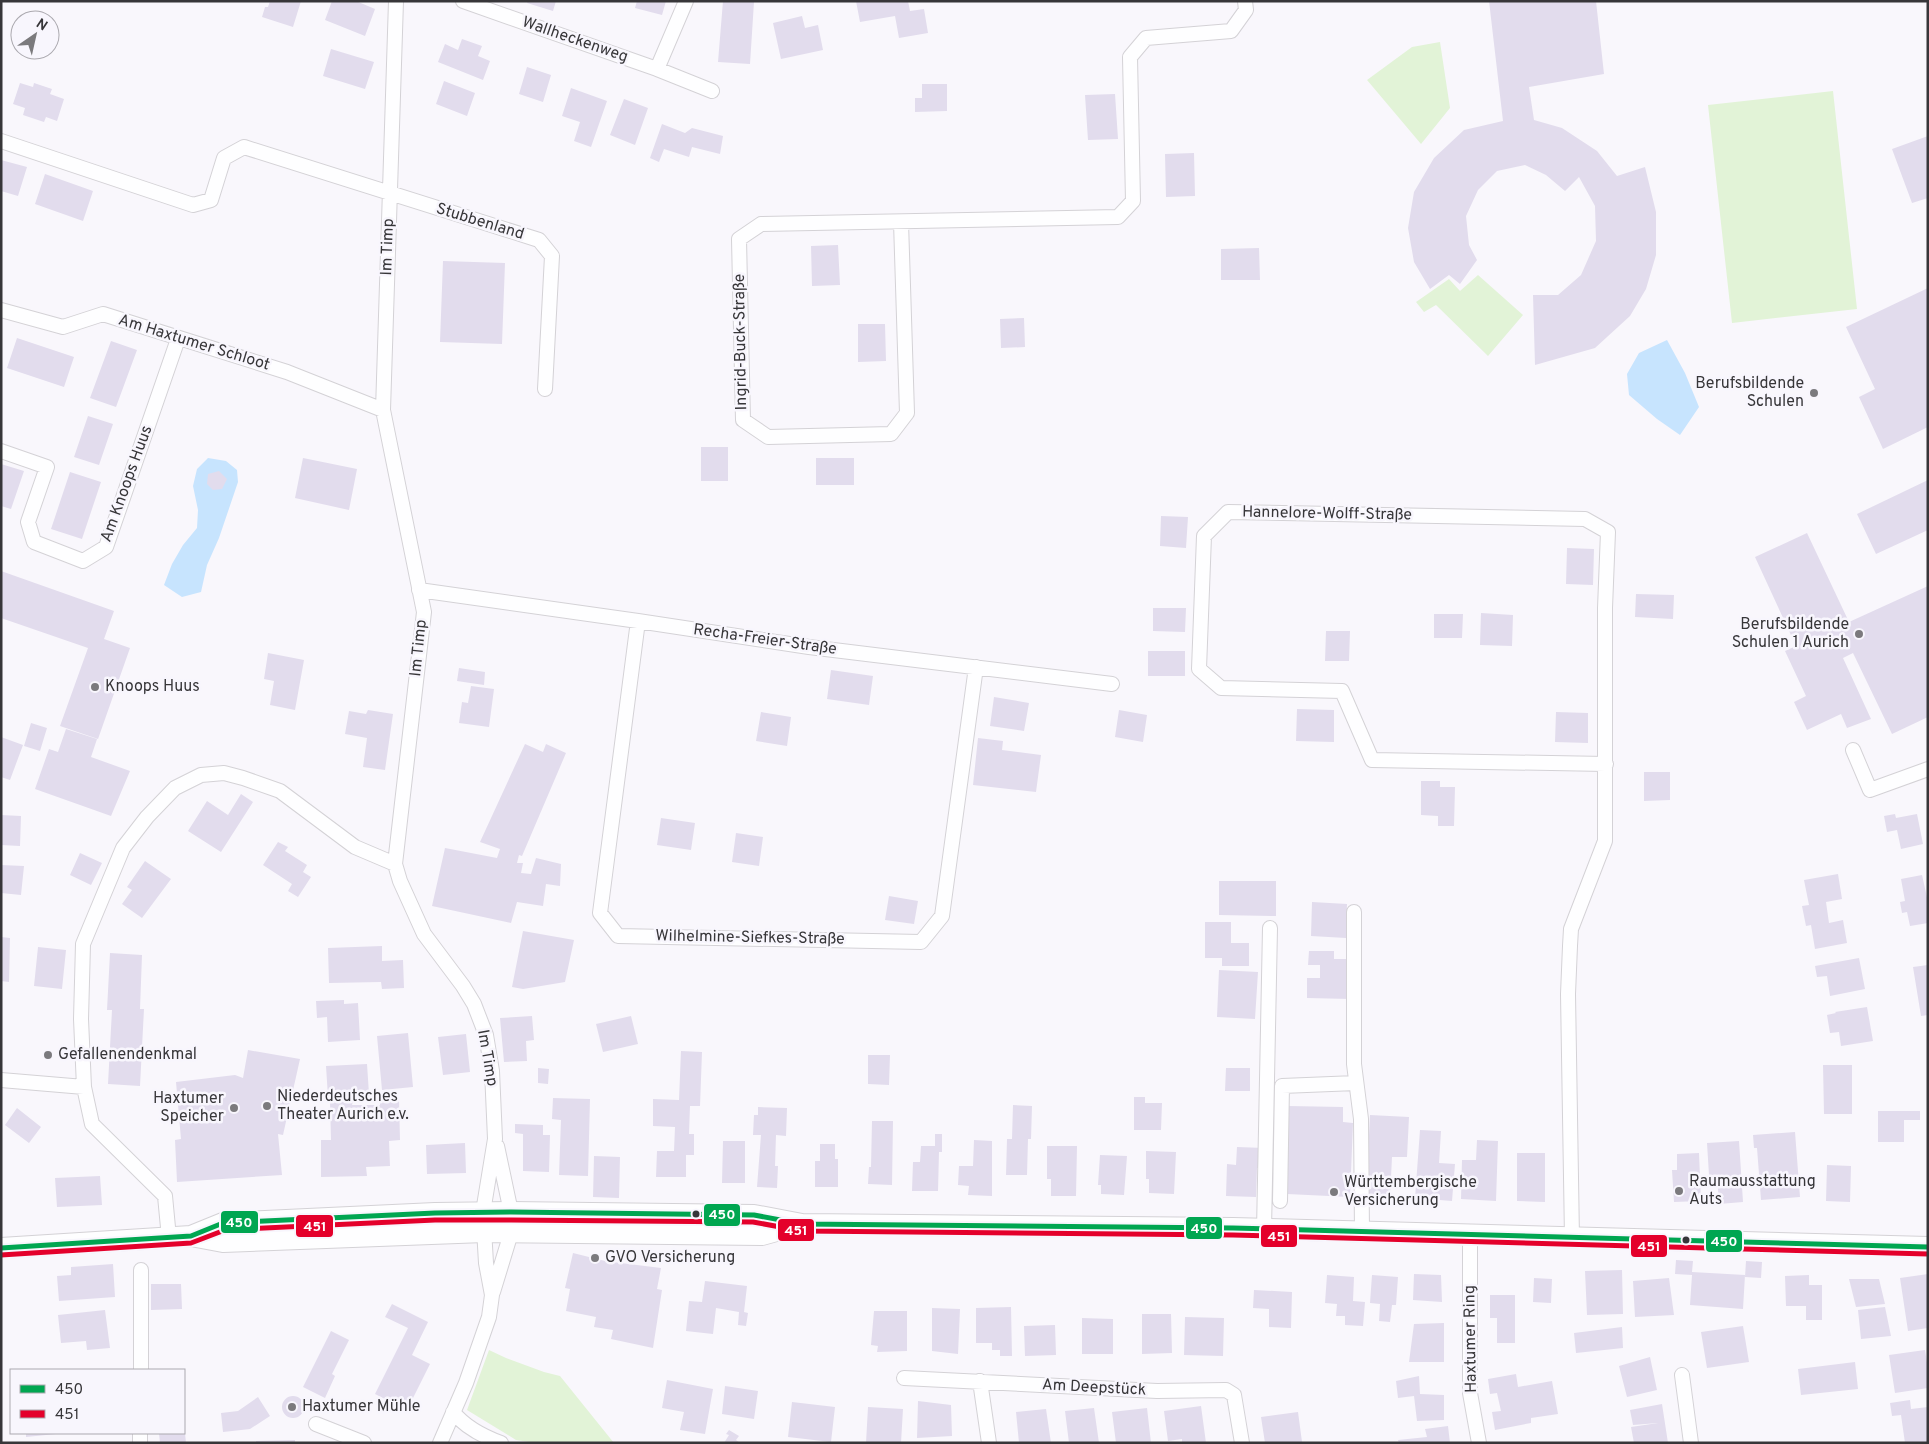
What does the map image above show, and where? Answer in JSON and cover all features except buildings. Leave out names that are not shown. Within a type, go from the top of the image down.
[{"type":"main road","points":[[191,1236],[223,1223],[511,1212],[754,1215],[802,1224],[1470,1234],[1928,1247]]},
{"type":"main road","points":[[1,1248],[191,1236],[223,1242],[484,1232],[762,1235],[802,1224]]},
{"type":"street","name":"Im Timp","points":[[396,1],[383,410],[424,612],[395,864],[400,881],[424,934],[463,986],[474,1004],[486,1035],[492,1071],[495,1139],[483,1212],[486,1263],[492,1296]]},
{"type":"street","name":"Wallheckenweg","points":[[463,1],[712,91]]},
{"type":"street","points":[[657,70],[686,1]]},
{"type":"street","name":"Ingrid-Buck-Straße","points":[[901,222],[907,413],[891,434],[768,437],[743,420],[739,239],[761,224],[1118,218],[1133,201],[1130,57],[1146,38],[1231,31],[1246,10],[1245,1]]},
{"type":"street","name":"Stubbenland","points":[[1,142],[193,205],[210,200],[224,158],[244,147],[539,240],[552,256],[545,388]]},
{"type":"street","name":"Am Haxtumer Schloot","points":[[1,310],[63,327],[104,314],[287,372],[383,410]]},
{"type":"street","name":"Am Knoops Huus","points":[[1,451],[47,467],[28,522],[34,542],[83,561],[106,547],[178,339]]},
{"type":"street","name":"Hannelore-Wolff-Straße","points":[[1572,1238],[1568,994],[1571,929],[1605,841],[1606,764],[1604,739],[1605,618],[1608,532],[1585,519],[1228,512],[1204,536],[1199,669],[1221,688],[1342,691],[1372,760],[1606,764]]},
{"type":"street","name":"Recha-Freier-Straße","points":[[419,590],[809,647],[1112,684]]},
{"type":"street","name":"Wilhelmine-Siefkes-Straße","points":[[638,621],[600,913],[618,936],[921,942],[942,916],[976,667]]},
{"type":"street","points":[[1853,750],[1870,790],[1928,769]]},
{"type":"street","points":[[169,1238],[165,1196],[92,1124],[84,1087],[81,1019],[83,944],[123,848],[147,818],[175,788],[201,775],[224,773],[280,791],[355,847],[395,864]]},
{"type":"street","points":[[1354,912],[1356,1083],[1361,1120],[1362,1233]]},
{"type":"street","points":[[1264,1230],[1270,928]]},
{"type":"street","points":[[1,1080],[84,1087]]},
{"type":"street","points":[[1280,1201],[1282,1086],[1356,1083]]},
{"type":"street","points":[[440,1443],[466,1383],[490,1317],[492,1296],[511,1233],[511,1212],[495,1139]]},
{"type":"street","name":"Haxtumer Ring","points":[[1470,1234],[1470,1393],[1479,1443]]},
{"type":"street","points":[[141,1270],[141,1369]]},
{"type":"street","points":[[1682,1375],[1691,1443]]},
{"type":"street","name":"Am Deepstück","points":[[904,1378],[1157,1391],[1226,1390],[1234,1395],[1242,1443]]},
{"type":"street","points":[[980,1381],[989,1443]]},
{"type":"street","points":[[453,1412],[461,1423],[487,1438],[501,1443]]},
{"type":"street","points":[[316,1424],[364,1443]]},
{"type":"green space","points":[[1440,42],[1450,108],[1421,144],[1367,80],[1412,47]]},
{"type":"green space","points":[[1833,91],[1857,309],[1732,323],[1708,105]]},
{"type":"green space","points":[[1478,275],[1523,315],[1488,356],[1436,305],[1424,312],[1416,302],[1449,279],[1460,291]]},
{"type":"green space","points":[[489,1350],[544,1372],[560,1376],[614,1443],[536,1443],[516,1440],[467,1410]]},
{"type":"water","points":[[1667,340],[1685,373],[1699,407],[1680,435],[1657,419],[1629,395],[1627,374],[1639,353]]},
{"type":"water","points":[[208,458],[226,461],[237,470],[238,482],[219,538],[207,565],[201,592],[182,597],[164,585],[172,564],[183,545],[197,528],[198,510],[193,486],[197,469]]},
{"type":"transit line","name":"450","points":[[1,1248],[191,1236],[223,1223],[435,1213],[511,1212],[754,1215],[802,1224],[1233,1228],[1928,1247]]},
{"type":"transit line","name":"451","points":[[1,1255],[191,1243],[225,1230],[435,1220],[753,1222],[802,1231],[1233,1235],[1928,1254]]},
{"type":"place","name":"Berufsbildende Schulen","points":[[1814,393]]},
{"type":"place","name":"Berufsbildende Schulen 1 Aurich","points":[[1859,634]]},
{"type":"place","name":"Knoops Huus","points":[[95,687]]},
{"type":"place","name":"Gefallenendenkmal","points":[[48,1055]]},
{"type":"place","name":"Niederdeutsches Theater Aurich e.v.","points":[[267,1106]]},
{"type":"place","name":"Haxtumer Speicher","points":[[234,1108]]},
{"type":"place","name":"Raumausstattung Auts","points":[[1679,1191]]},
{"type":"place","name":"Württembergische Versicherung","points":[[1334,1192]]},
{"type":"place","name":"GVO Versicherung","points":[[595,1258]]},
{"type":"place","name":"Haxtumer Mühle","points":[[292,1407]]}]
